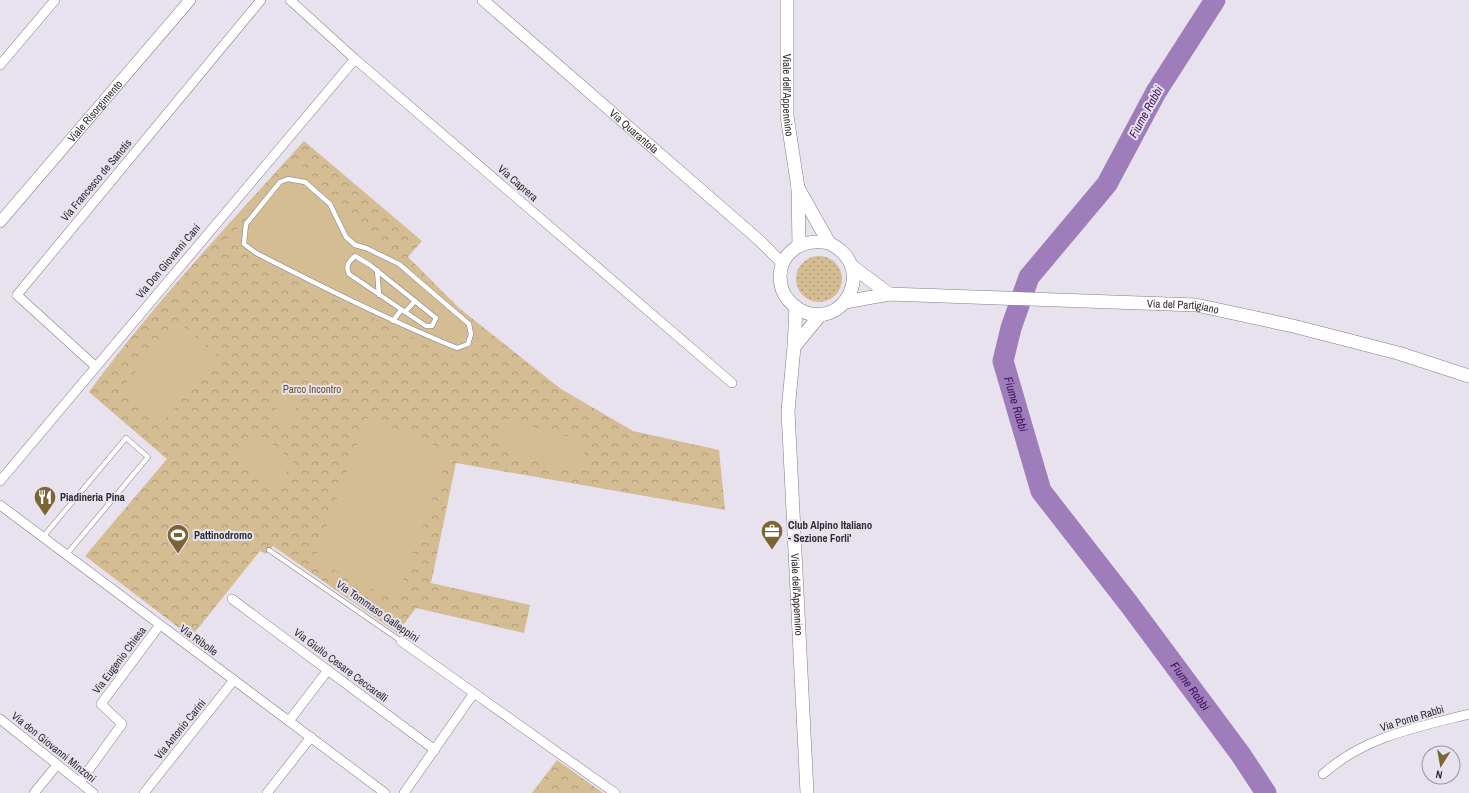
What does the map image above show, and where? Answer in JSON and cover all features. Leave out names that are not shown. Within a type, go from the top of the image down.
[{"type":"main road","name":"Viale dell'Appennino","points":[[787,0],[787,116],[798,188],[799,246]]},
{"type":"main road","name":"Viale dell'Appennino","points":[[798,188],[829,243],[844,252],[853,267]]},
{"type":"main road","points":[[829,243],[814,241],[799,246],[789,253],[780,273],[782,288],[788,301],[796,307],[812,314],[830,312],[845,302],[851,291],[854,280],[853,267]]},
{"type":"main road","points":[[853,267],[889,294]]},
{"type":"main road","name":"Via del Partigiano","points":[[845,302],[889,294],[1093,300],[1196,305],[1292,326],[1398,353],[1469,376]]},
{"type":"main road","name":"Viale dell'Appennino","points":[[796,307],[788,411],[807,793]]},
{"type":"main road","points":[[794,347],[820,314]]},
{"type":"street","points":[[0,65],[55,0]]},
{"type":"street","name":"Viale Risorgimento","points":[[0,222],[190,0]]},
{"type":"street","name":"Via Francesco de Sanctis","points":[[95,366],[17,295],[261,0]]},
{"type":"street","name":"Via Caprera","points":[[290,0],[355,59],[732,383]]},
{"type":"street","name":"Via Quarantola","points":[[488,2],[759,240],[783,264]]},
{"type":"street","name":"Via Don Giovanni Cani","points":[[0,481],[95,366],[355,59]]},
{"type":"street","name":"Via Ribolle","points":[[0,505],[385,793]]},
{"type":"street","name":"Via Giulio Cesare Ceccarelli","points":[[232,599],[435,750]]},
{"type":"street","name":"Via Eugenio Chiesa","points":[[80,782],[122,724],[101,704],[160,626]]},
{"type":"street","name":"Via Tommaso Galleppini","points":[[401,642],[615,793]]},
{"type":"street","points":[[289,721],[328,670]]},
{"type":"street","name":"Via Antonio Carini","points":[[144,793],[234,680]]},
{"type":"street","points":[[404,793],[474,693]]},
{"type":"street","name":"Via Ponte Rabbi","points":[[1323,774],[1339,759],[1395,733],[1469,714]]},
{"type":"street","name":"Via don Giovanni Minzoni","points":[[0,719],[93,793]]},
{"type":"street","points":[[267,793],[311,737]]},
{"type":"street","points":[[34,793],[56,765]]},
{"type":"lane","points":[[288,179],[305,182],[330,204],[346,237],[355,245],[366,248],[399,264],[469,324],[471,334],[468,344],[457,348],[393,321],[256,253],[244,244],[246,224],[280,182],[288,179]]},
{"type":"lane","points":[[355,256],[376,270],[436,318],[432,326],[426,326],[379,295],[349,274],[347,268],[348,263],[355,256]]},
{"type":"lane","points":[[376,270],[379,295]]},
{"type":"lane","points":[[393,321],[415,301]]},
{"type":"lane","points":[[43,537],[126,438],[148,457],[66,555]]},
{"type":"lane","name":"Via Tommaso Galleppini","points":[[269,550],[401,642]]},
{"type":"green space","name":"Parco Incontro","points":[[304,141],[422,241],[408,257],[459,308],[561,389],[633,431],[719,450],[725,510],[456,463],[431,583],[530,605],[524,633],[416,608],[397,633],[273,546],[266,554],[260,551],[191,637],[85,556],[167,459],[89,392],[166,295]]},
{"type":"green space","points":[[298,162],[390,250],[483,332],[460,359],[287,277],[226,240]]},
{"type":"green space","points":[[824,256],[836,262],[841,270],[841,288],[836,296],[828,301],[814,302],[802,296],[797,288],[796,274],[802,262],[810,257]]},
{"type":"green space","points":[[179,322],[219,357],[160,425],[120,390]]},
{"type":"green space","points":[[281,389],[299,393],[292,423],[274,419]]},
{"type":"green space","points":[[367,418],[450,452],[396,600],[314,560]]},
{"type":"green space","points":[[507,419],[587,442],[578,472],[499,449]]},
{"type":"green space","points":[[254,430],[294,462],[276,485],[235,453]]},
{"type":"green space","points":[[557,760],[603,793],[532,793]]},
{"type":"waterway","name":"Fiume Rabbi","points":[[1215,0],[1156,92],[1107,184],[1029,277],[1011,328],[1003,361],[1041,491],[1129,604],[1241,755],[1266,793]]},
{"type":"place","name":"Piadineria Pina","points":[[45,516]]},
{"type":"place","name":"Club Alpino Italiano - Sezione Forli'","points":[[772,550]]},
{"type":"place","name":"Pattinodromo","points":[[178,554]]}]
